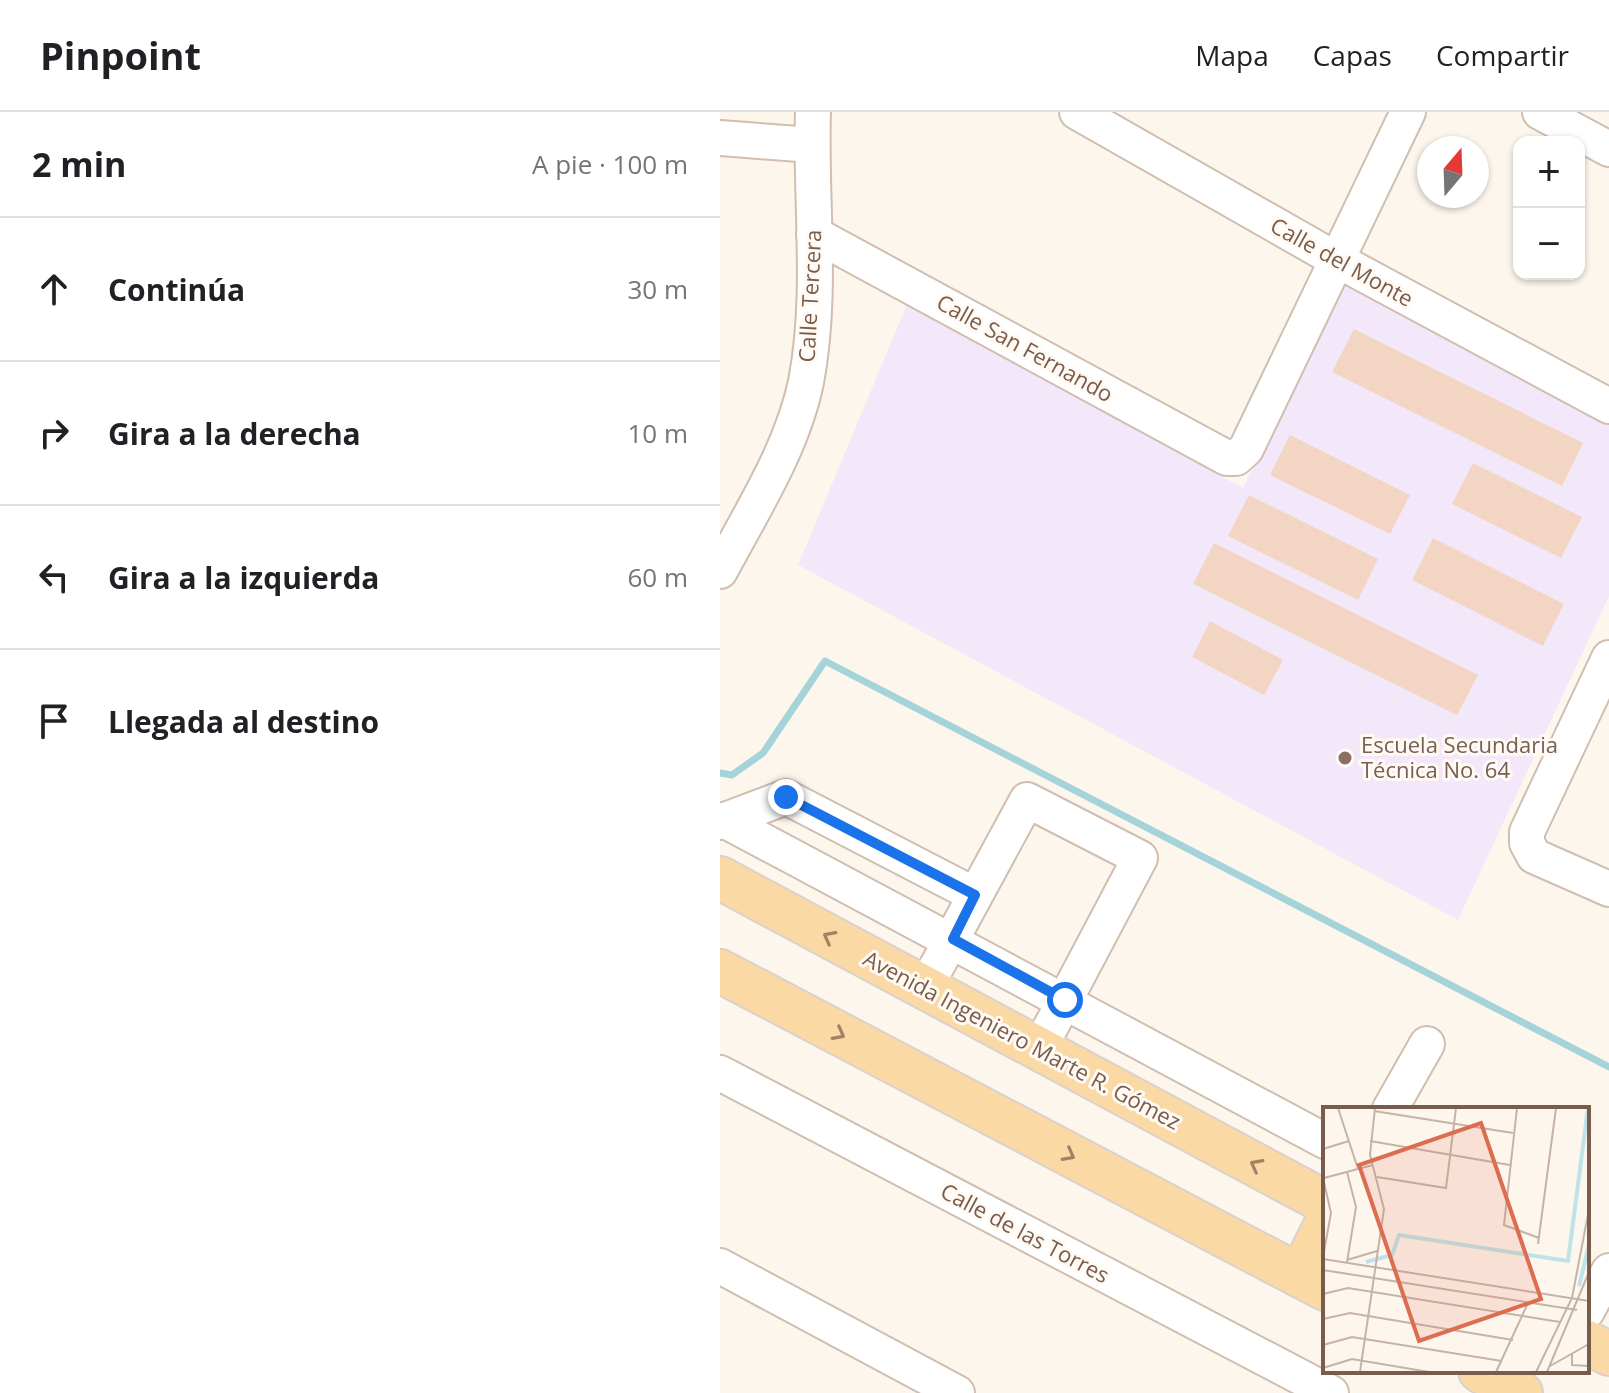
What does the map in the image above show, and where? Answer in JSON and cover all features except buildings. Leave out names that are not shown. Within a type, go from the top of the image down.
[{"type":"main road","name":"Avenida Ingeniero Marte R. Gómez","points":[[720,878],[1323,1201]]},
{"type":"main road","points":[[720,971],[1312,1283],[1323,1235]]},
{"type":"main road","points":[[1589,1343],[1609,1354]]},
{"type":"street","name":"Calle del Monte","points":[[1077,112],[1337,260],[1609,406]]},
{"type":"street","points":[[1337,260],[1408,112]]},
{"type":"street","points":[[1540,112],[1609,149]]},
{"type":"street","points":[[720,138],[813,129]]},
{"type":"street","name":"Calle Tercera","points":[[720,571],[782,454],[805,384],[813,332],[813,129]]},
{"type":"street","name":"Calle San Fernando","points":[[814,234],[1227,458],[1236,458],[1246,449],[1337,260]]},
{"type":"street","points":[[1609,658],[1527,832],[1527,843],[1534,856],[1609,889]]},
{"type":"street","points":[[722,821],[786,797],[975,895]]},
{"type":"street","points":[[925,988],[1027,800],[1140,858],[1039,1049]]},
{"type":"street","points":[[722,821],[953,939],[1323,1140]]},
{"type":"street","points":[[1391,1107],[1427,1044]]},
{"type":"street","name":"Calle de las Torres","points":[[720,1073],[1331,1393]]},
{"type":"street","points":[[720,1266],[957,1393]]},
{"type":"shaded area","name":"Escuela Secundaria Técnica No. 64","points":[[1345,282],[1609,424],[1609,596],[1458,920],[798,565],[908,302],[1243,488]]},
{"type":"waterway","points":[[720,773],[732,775],[763,753],[825,661],[1609,1067]]},
{"type":"place","name":"Escuela Secundaria Técnica No. 64","points":[[1345,758]]},
{"type":"route","points":[[786,797],[975,895],[953,939],[1065,1000]]}]
